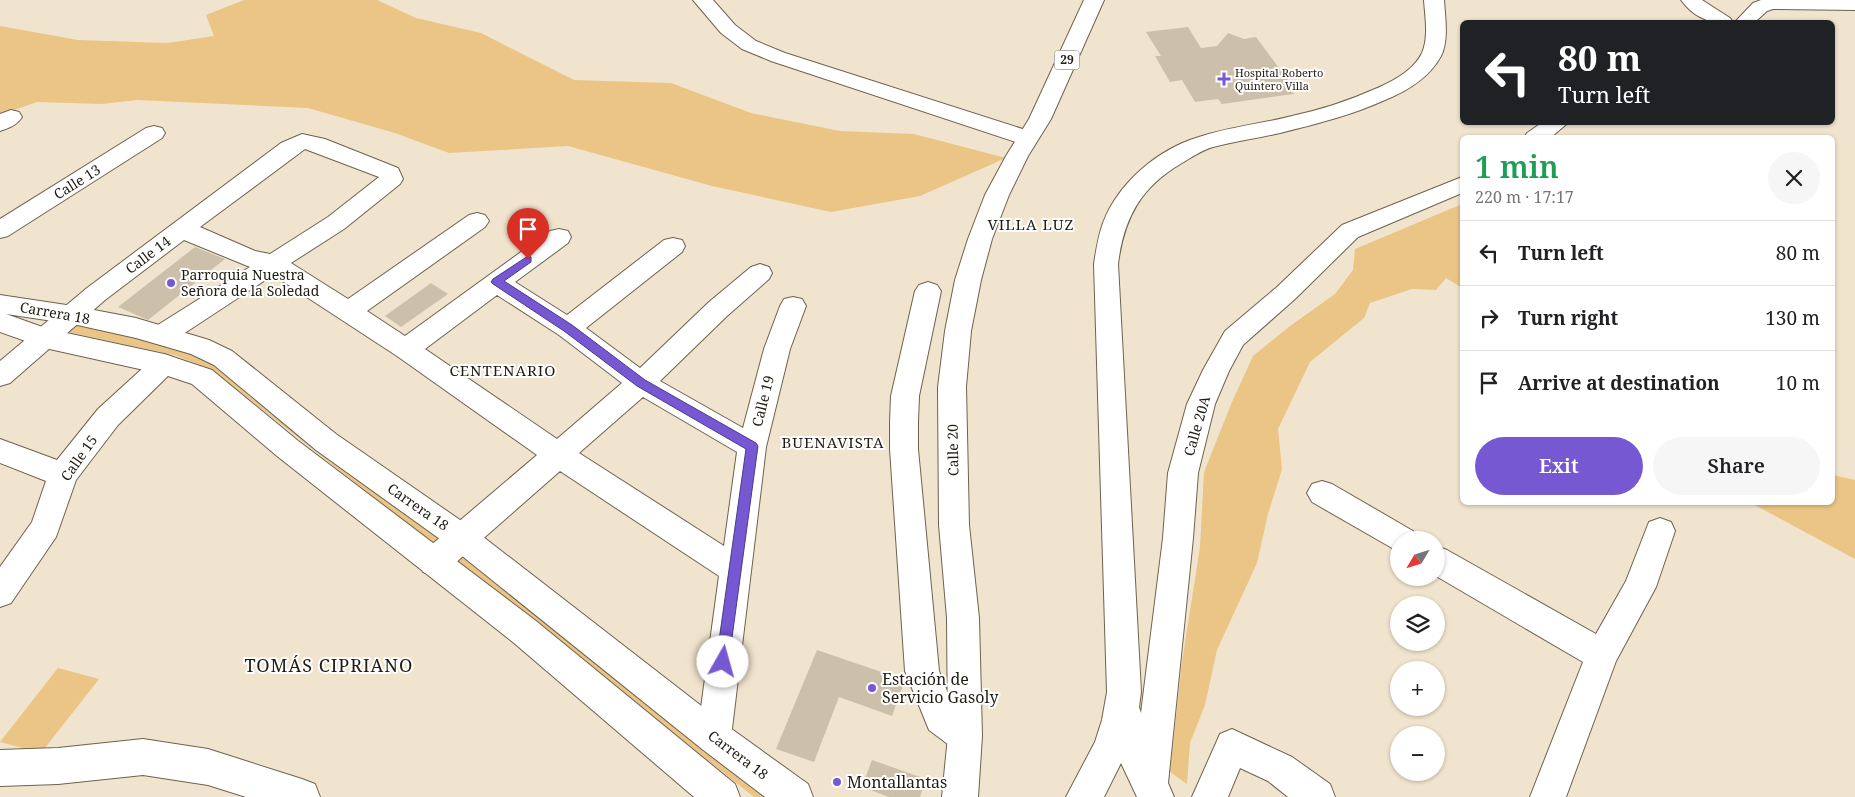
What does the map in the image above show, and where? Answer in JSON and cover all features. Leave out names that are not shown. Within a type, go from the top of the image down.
[{"type":"street","points":[[703,0],[728,29],[749,45],[771,54],[1033,129]]},
{"type":"street","name":"29","points":[[1033,129],[1094,0]]},
{"type":"street","points":[[1084,797],[1101,771],[1116,732],[1124,692],[1106,264],[1107,246],[1120,210],[1130,193],[1150,175],[1168,160],[1189,148],[1205,142],[1328,115],[1366,102],[1404,82],[1421,70],[1431,55],[1436,25],[1434,0]]},
{"type":"street","points":[[1691,0],[1702,10],[1720,20]]},
{"type":"street","points":[[1746,20],[1760,7],[1770,3],[1855,4]]},
{"type":"street","points":[[1539,135],[1554,125]]},
{"type":"street","name":"Calle 20","points":[[960,797],[965,736],[963,618],[954,525],[952,387],[958,331],[968,280],[980,239],[997,195],[1033,129]]},
{"type":"street","name":"Calle 13","points":[[0,230],[154,134]]},
{"type":"street","name":"Calle 15","points":[[0,593],[45,528],[63,475],[163,350],[272,263],[336,223],[392,179],[390,173],[317,144],[302,141]]},
{"type":"street","name":"Calle 14","points":[[0,376],[96,294],[289,148],[302,141]]},
{"type":"street","name":"Calle 20A","points":[[1153,791],[1168,616],[1178,538],[1183,473],[1201,404],[1216,370],[1234,338],[1286,293],[1350,231],[1460,185]]},
{"type":"street","points":[[349,312],[477,221]]},
{"type":"street","points":[[182,229],[249,258],[272,263],[406,349],[557,454],[734,569]]},
{"type":"street","points":[[406,349],[559,237]]},
{"type":"street","points":[[568,328],[673,246]]},
{"type":"street","points":[[434,562],[641,383],[718,309],[760,273]]},
{"type":"street","points":[[496,282],[568,328],[641,383],[752,446]]},
{"type":"street","points":[[928,291],[905,396],[904,422],[918,631],[922,671],[941,718],[965,736]]},
{"type":"street","name":"Carrera 18","points":[[0,304],[73,315],[163,350],[202,377],[287,448],[524,632],[722,797]]},
{"type":"street","name":"Calle 19","points":[[714,737],[734,569],[752,446],[777,349],[793,306]]},
{"type":"street","name":"Carrera 18","points":[[0,322],[45,338],[163,350],[200,346],[223,358],[326,442],[462,538],[714,737],[796,797]]},
{"type":"street","points":[[0,451],[63,475]]},
{"type":"street","points":[[1322,493],[1390,533]]},
{"type":"street","points":[[1548,797],[1602,655],[1640,587],[1660,531]]},
{"type":"street","points":[[1445,565],[1602,655]]},
{"type":"street","points":[[1122,708],[1130,743],[1153,791]]},
{"type":"street","points":[[1210,797],[1232,746],[1280,769],[1316,797]]},
{"type":"street","points":[[0,768],[58,766],[143,757],[208,767],[302,797]]},
{"type":"shaded area","points":[[244,0],[377,0],[416,18],[481,33],[574,80],[671,83],[751,113],[840,131],[914,134],[1006,158],[920,196],[831,212],[712,186],[568,146],[449,153],[395,133],[308,108],[137,100],[102,104],[37,102],[0,115],[0,26],[78,40],[168,43],[214,36],[206,15]]},
{"type":"shaded area","points":[[1460,205],[1460,287],[1446,278],[1436,290],[1412,289],[1370,303],[1364,318],[1310,362],[1278,429],[1282,469],[1268,514],[1257,563],[1217,650],[1205,705],[1190,743],[1187,784],[1170,772],[1182,662],[1200,547],[1204,472],[1253,356],[1290,326],[1335,294],[1353,270],[1355,249]]},
{"type":"shaded area","points":[[70,324],[159,343],[188,352],[214,365],[269,413],[440,538],[433,544],[211,369],[174,355],[63,331]]},
{"type":"shaded area","points":[[1835,475],[1855,480],[1855,559],[1755,505],[1835,505]]},
{"type":"shaded area","points":[[462,556],[770,797],[754,797],[457,561]]},
{"type":"shaded area","points":[[58,668],[99,679],[41,753],[0,742]]},
{"type":"building","points":[[1188,27],[1201,48],[1217,46],[1228,33],[1244,39],[1256,37],[1288,80],[1284,80],[1294,94],[1222,104],[1218,99],[1195,102],[1182,80],[1170,82],[1155,56],[1161,56],[1146,32]]},
{"type":"building","name":"Parroquia Nuestra Señora de la Soledad","points":[[195,247],[225,259],[148,320],[118,307]]},
{"type":"building","points":[[431,283],[448,294],[401,327],[385,316]]},
{"type":"building","points":[[817,650],[905,680],[892,716],[839,697],[814,762],[776,749]]},
{"type":"building","points":[[872,760],[926,779],[920,797],[889,797],[862,787]]},
{"type":"place","name":"Hospital Roberto Quintero Villa","points":[[1224,79]]},
{"type":"place","name":"Parroquia Nuestra Señora de la Soledad","points":[[171,283]]},
{"type":"place","name":"Estación de Servicio Gasoly","points":[[872,688]]},
{"type":"place","name":"Montallantas","points":[[837,782]]},
{"type":"district","name":"VILLA LUZ","points":[[1031,225]]},
{"type":"district","name":"CENTENARIO","points":[[503,371]]},
{"type":"district","name":"BUENAVISTA","points":[[833,443]]},
{"type":"district","name":"TOMÁS CIPRIANO","points":[[329,666]]},
{"type":"route","points":[[528,259],[496,282],[568,328],[641,383],[752,446],[723,662]]}]
